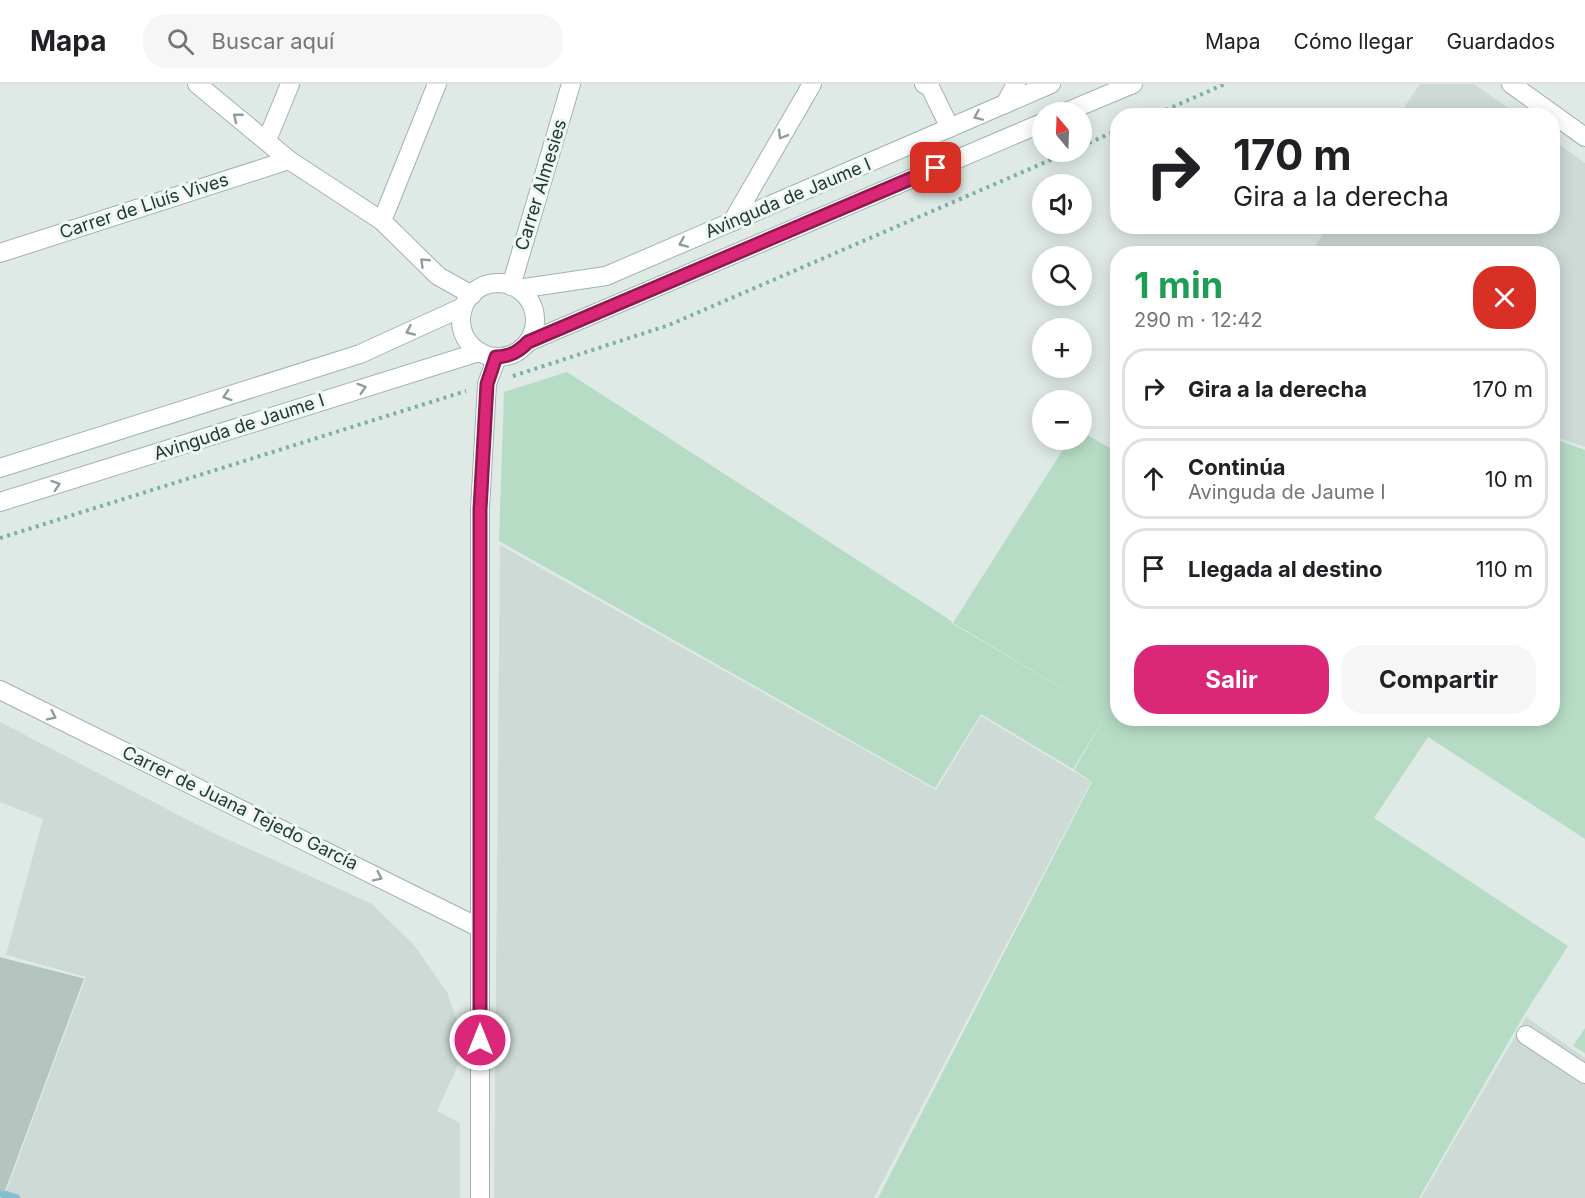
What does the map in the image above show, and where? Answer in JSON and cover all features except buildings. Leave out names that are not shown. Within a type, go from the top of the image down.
[{"type":"street","points":[[197,84],[289,160],[382,221],[467,301]]},
{"type":"street","points":[[267,140],[290,84]]},
{"type":"street","points":[[382,221],[437,84]]},
{"type":"street","name":"Carrer Almesies","points":[[515,288],[571,84]]},
{"type":"street","points":[[732,222],[812,84]]},
{"type":"street","points":[[924,84],[930,87],[950,128]]},
{"type":"street","points":[[1005,104],[1016,84]]},
{"type":"street","name":"Avinguda de Jaume I","points":[[515,288],[606,276],[1051,84]]},
{"type":"street","points":[[1090,102],[1133,84]]},
{"type":"street","points":[[1511,84],[1545,108]]},
{"type":"street","points":[[1560,119],[1585,137]]},
{"type":"street","name":"Avinguda de Jaume I","points":[[528,342],[1032,127]]},
{"type":"street","name":"Carrer de Lluís Vives","points":[[0,253],[289,160]]},
{"type":"street","points":[[490,284],[515,288],[527,297],[535,319],[534,331],[520,351],[488,355],[465,337],[462,327],[467,301],[490,284]]},
{"type":"street","name":"Avinguda de Jaume I","points":[[0,468],[360,354],[467,301]]},
{"type":"street","points":[[480,1198],[480,509],[488,355]]},
{"type":"street","name":"Avinguda de Jaume I","points":[[0,502],[488,355]]},
{"type":"street","name":"Carrer de Juana Tejedo García","points":[[0,690],[480,928]]},
{"type":"street","points":[[1526,1035],[1585,1074]]},
{"type":"path","points":[[1170,108],[1225,84]]},
{"type":"path","points":[[1092,142],[1110,134]]},
{"type":"shaded area","points":[[1420,84],[1474,84],[1508,108],[1404,108]]},
{"type":"shaded area","points":[[1560,145],[1585,163],[1585,447],[1560,438],[1560,246],[1315,246],[1323,234],[1560,234]]},
{"type":"shaded area","points":[[500,545],[936,790],[981,716],[1091,782],[874,1198],[494,1198]]},
{"type":"shaded area","points":[[0,722],[211,832],[372,904],[414,945],[447,992],[463,1038],[460,1061],[437,1111],[460,1123],[460,1198],[16,1198],[5,1194],[86,977],[6,955],[43,819],[0,802]]},
{"type":"shaded area","points":[[1526,1017],[1585,1058],[1585,1198],[1421,1198]]},
{"type":"green space","points":[[567,372],[953,624],[1106,714],[953,623],[1063,450],[1092,450],[1092,438],[1110,448],[1110,726],[1560,726],[1560,441],[1585,450],[1585,839],[1428,737],[1374,818],[1568,946],[1524,1015],[1419,1198],[878,1198],[1092,782],[1074,770],[1106,715],[1073,769],[981,714],[935,788],[499,541],[504,392]]},
{"type":"green space","points":[[1585,1028],[1585,1053],[1573,1046]]},
{"type":"waterway","points":[[0,1193],[16,1198]]},
{"type":"route","points":[[480,1040],[480,509],[487,384],[496,357],[509,356],[520,351],[528,342],[936,168]]}]
